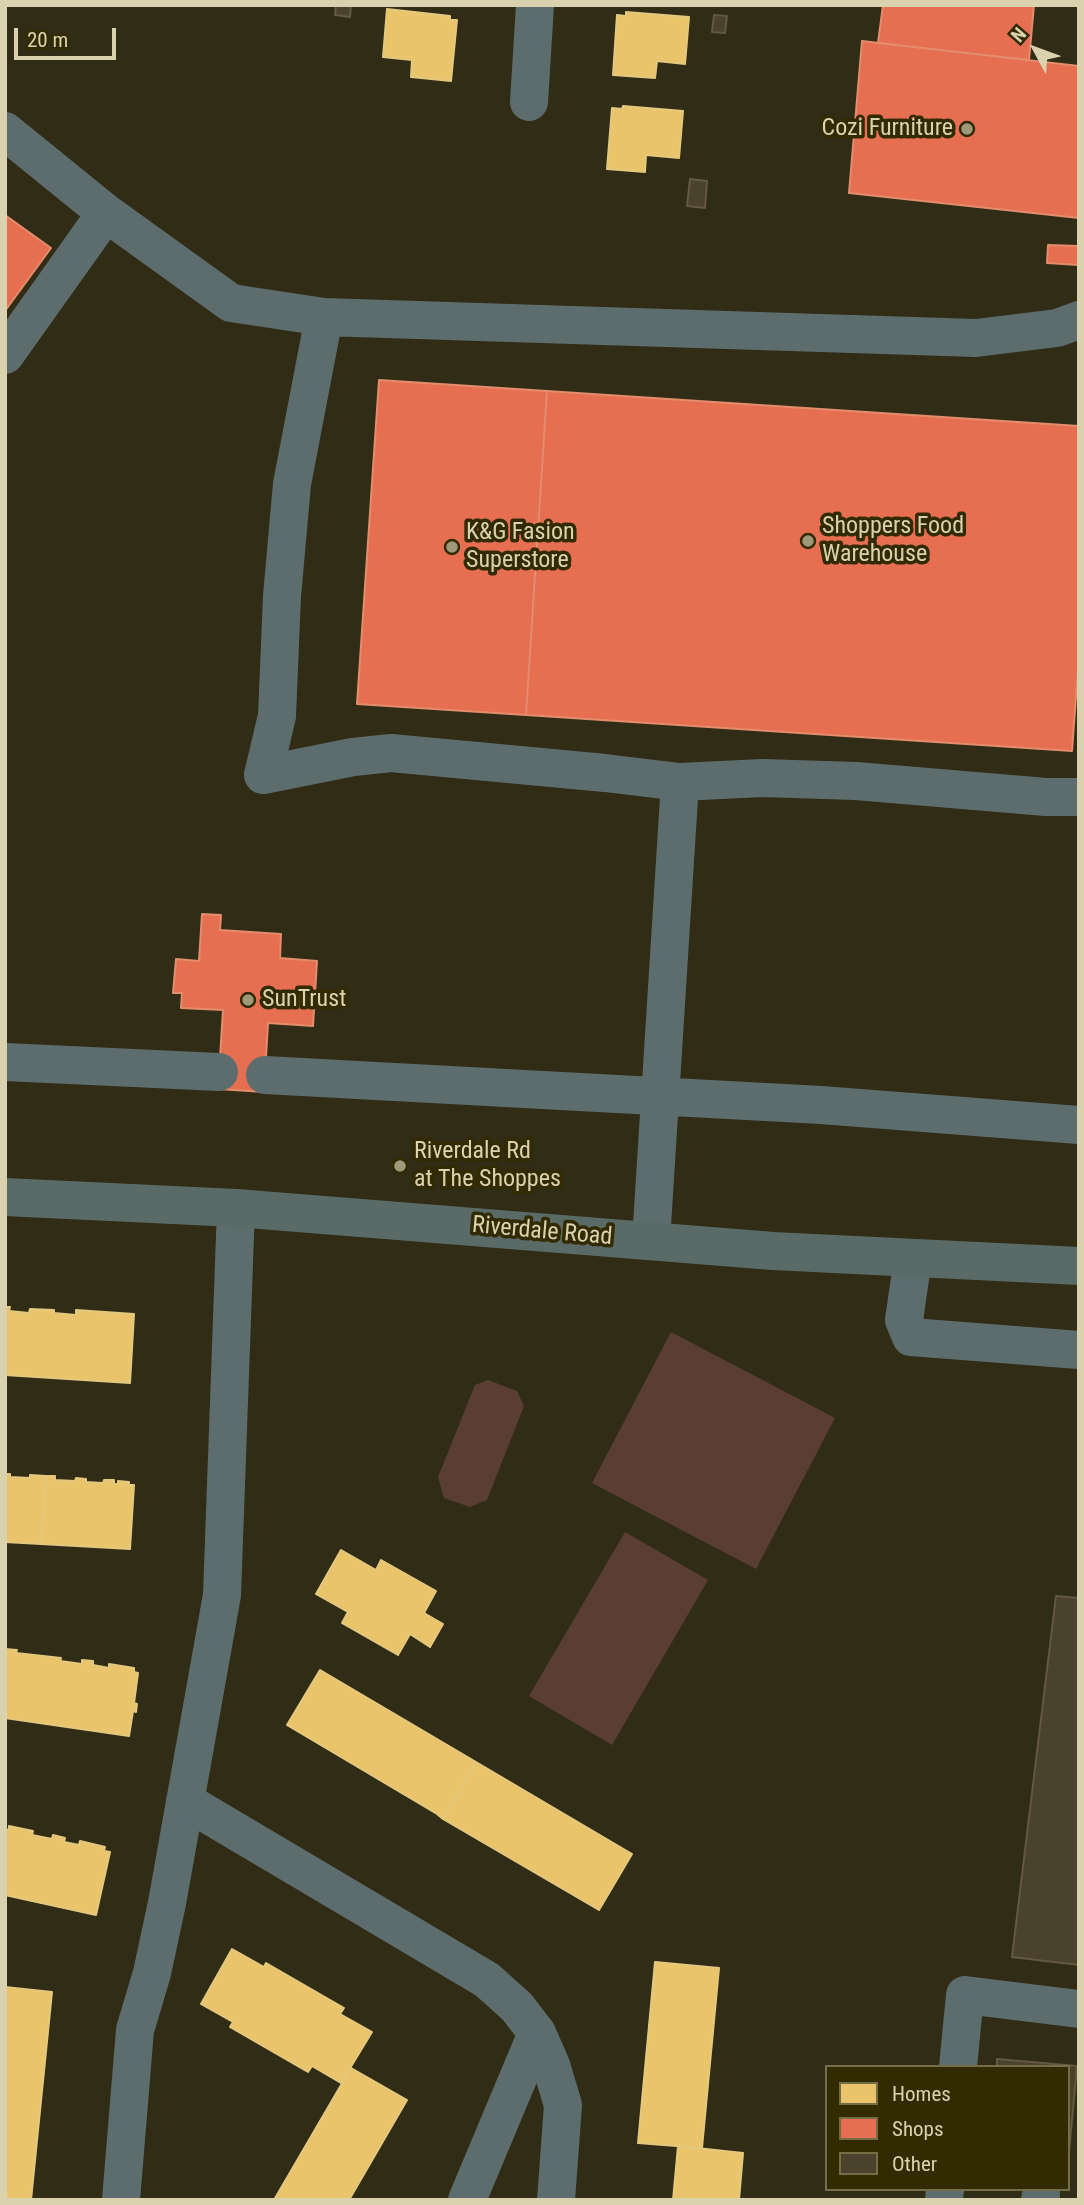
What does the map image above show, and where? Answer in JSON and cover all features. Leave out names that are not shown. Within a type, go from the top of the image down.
[{"type":"main road","name":"Riverdale Road","points":[[5,1197],[236,1208],[773,1251],[1079,1266]]},
{"type":"street","points":[[529,102],[535,5]]},
{"type":"street","points":[[5,131],[106,214],[231,303],[324,317],[976,338],[1071,328]]},
{"type":"street","points":[[5,355],[106,214]]},
{"type":"street","points":[[324,317],[292,484],[282,596],[276,716],[263,775],[353,757],[391,753],[680,782],[762,778],[856,781],[1046,797],[1079,797]]},
{"type":"street","points":[[651,1241],[680,782]]},
{"type":"street","points":[[5,1062],[219,1073]]},
{"type":"street","points":[[265,1075],[821,1105],[1079,1125]]},
{"type":"street","points":[[121,2200],[135,2030],[152,1973],[222,1595],[236,1208]]},
{"type":"street","points":[[912,1258],[904,1320],[911,1337],[1079,1350]]},
{"type":"street","points":[[185,1801],[487,1980],[517,2007],[537,2033],[551,2065],[563,2105],[556,2200]]},
{"type":"street","points":[[958,2065],[965,1995],[1079,2009]]},
{"type":"street","points":[[467,2200],[537,2033]]},
{"type":"shaded area","points":[[671,1332],[835,1418],[756,1569],[592,1483]]},
{"type":"shaded area","points":[[488,1380],[517,1391],[524,1406],[487,1500],[470,1507],[444,1498],[438,1477],[475,1385]]},
{"type":"shaded area","points":[[625,1532],[708,1580],[612,1745],[529,1696]]},
{"type":"building: Homes","points":[[387,9],[450,16],[450,20],[457,20],[451,81],[411,77],[412,60],[383,57]]},
{"type":"building: Homes","points":[[626,12],[689,17],[685,64],[657,61],[655,78],[613,75],[617,15],[626,16]]},
{"type":"building: Homes","points":[[623,106],[683,111],[679,158],[646,155],[645,172],[607,169],[612,108],[622,109]]},
{"type":"building: Homes","points":[[5,1307],[10,1307],[9,1311],[29,1313],[30,1309],[54,1310],[54,1313],[76,1315],[76,1310],[134,1314],[130,1383],[5,1375]]},
{"type":"building: Homes","points":[[5,1474],[10,1474],[10,1477],[30,1478],[30,1475],[46,1476],[41,1544],[5,1542]]},
{"type":"building: Homes","points":[[46,1476],[55,1476],[55,1480],[75,1481],[76,1478],[86,1479],[86,1482],[103,1483],[104,1480],[114,1480],[114,1484],[118,1484],[118,1481],[134,1485],[130,1549],[41,1544]]},
{"type":"building: Homes","points":[[341,1550],[376,1570],[381,1560],[436,1591],[424,1613],[443,1624],[430,1647],[410,1634],[398,1655],[342,1623],[348,1612],[316,1594]]},
{"type":"building: Homes","points":[[5,1649],[17,1650],[16,1653],[61,1658],[60,1661],[82,1664],[82,1660],[93,1661],[93,1665],[109,1668],[109,1664],[134,1668],[134,1672],[138,1673],[134,1703],[137,1704],[136,1712],[133,1711],[129,1736],[5,1718]]},
{"type":"building: Homes","points":[[320,1670],[476,1762],[443,1819],[287,1725]]},
{"type":"building: Homes","points":[[476,1762],[632,1854],[599,1910],[443,1819]]},
{"type":"building: Homes","points":[[9,1826],[33,1831],[32,1835],[52,1839],[53,1835],[65,1838],[64,1842],[79,1845],[80,1841],[105,1847],[104,1851],[110,1852],[96,1915],[5,1895],[5,1829],[9,1830]]},
{"type":"building: Homes","points":[[232,1949],[264,1967],[266,1963],[344,2008],[340,2014],[372,2032],[341,2083],[312,2066],[308,2072],[230,2027],[233,2022],[201,2004]]},
{"type":"building: Homes","points":[[655,1962],[719,1968],[702,2148],[638,2143]]},
{"type":"building: Homes","points":[[5,1987],[52,1992],[31,2200],[5,2200]]},
{"type":"building: Homes","points":[[351,2068],[407,2100],[349,2200],[274,2200]]},
{"type":"building: Homes","points":[[678,2146],[743,2153],[739,2200],[673,2200]]},
{"type":"building: Shops","points":[[883,5],[1034,5],[1029,60],[878,43]]},
{"type":"building: Shops","name":"Cozi Furniture","points":[[862,41],[1079,66],[1079,218],[849,193]]},
{"type":"building: Shops","points":[[5,215],[51,248],[5,311]]},
{"type":"building: Shops","points":[[1048,245],[1079,246],[1079,265],[1047,263]]},
{"type":"building: Shops","name":"K&G Fasion Superstore","points":[[379,380],[547,391],[526,715],[357,704]]},
{"type":"building: Shops","name":"Shoppers Food Warehouse","points":[[547,391],[1079,426],[1079,656],[1072,751],[526,715]]},
{"type":"building: Shops","name":"SunTrust","points":[[202,914],[221,915],[220,930],[281,934],[280,958],[317,961],[313,1026],[268,1023],[264,1092],[218,1089],[223,1010],[181,1008],[182,993],[173,993],[176,959],[199,961]]},
{"type":"building: Other","points":[[336,5],[351,5],[350,17],[335,15]]},
{"type":"building: Other","points":[[714,15],[727,16],[725,33],[712,32]]},
{"type":"building: Other","points":[[690,179],[707,181],[705,208],[687,206]]},
{"type":"building: Other","points":[[1056,1596],[1079,1598],[1079,1965],[1012,1957]]},
{"type":"building: Other","points":[[997,2059],[1066,2065],[997,2065]]},
{"type":"building: Other","points":[[1070,2065],[1077,2066],[1070,2141]]},
{"type":"place","name":"Cozi Furniture","points":[[967,129]]},
{"type":"place","name":"Shoppers Food Warehouse","points":[[808,541]]},
{"type":"place","name":"K&G Fasion Superstore","points":[[452,547]]},
{"type":"place","name":"SunTrust","points":[[248,1000]]},
{"type":"place","name":"Riverdale Rd at The Shoppes","points":[[400,1166]]}]
